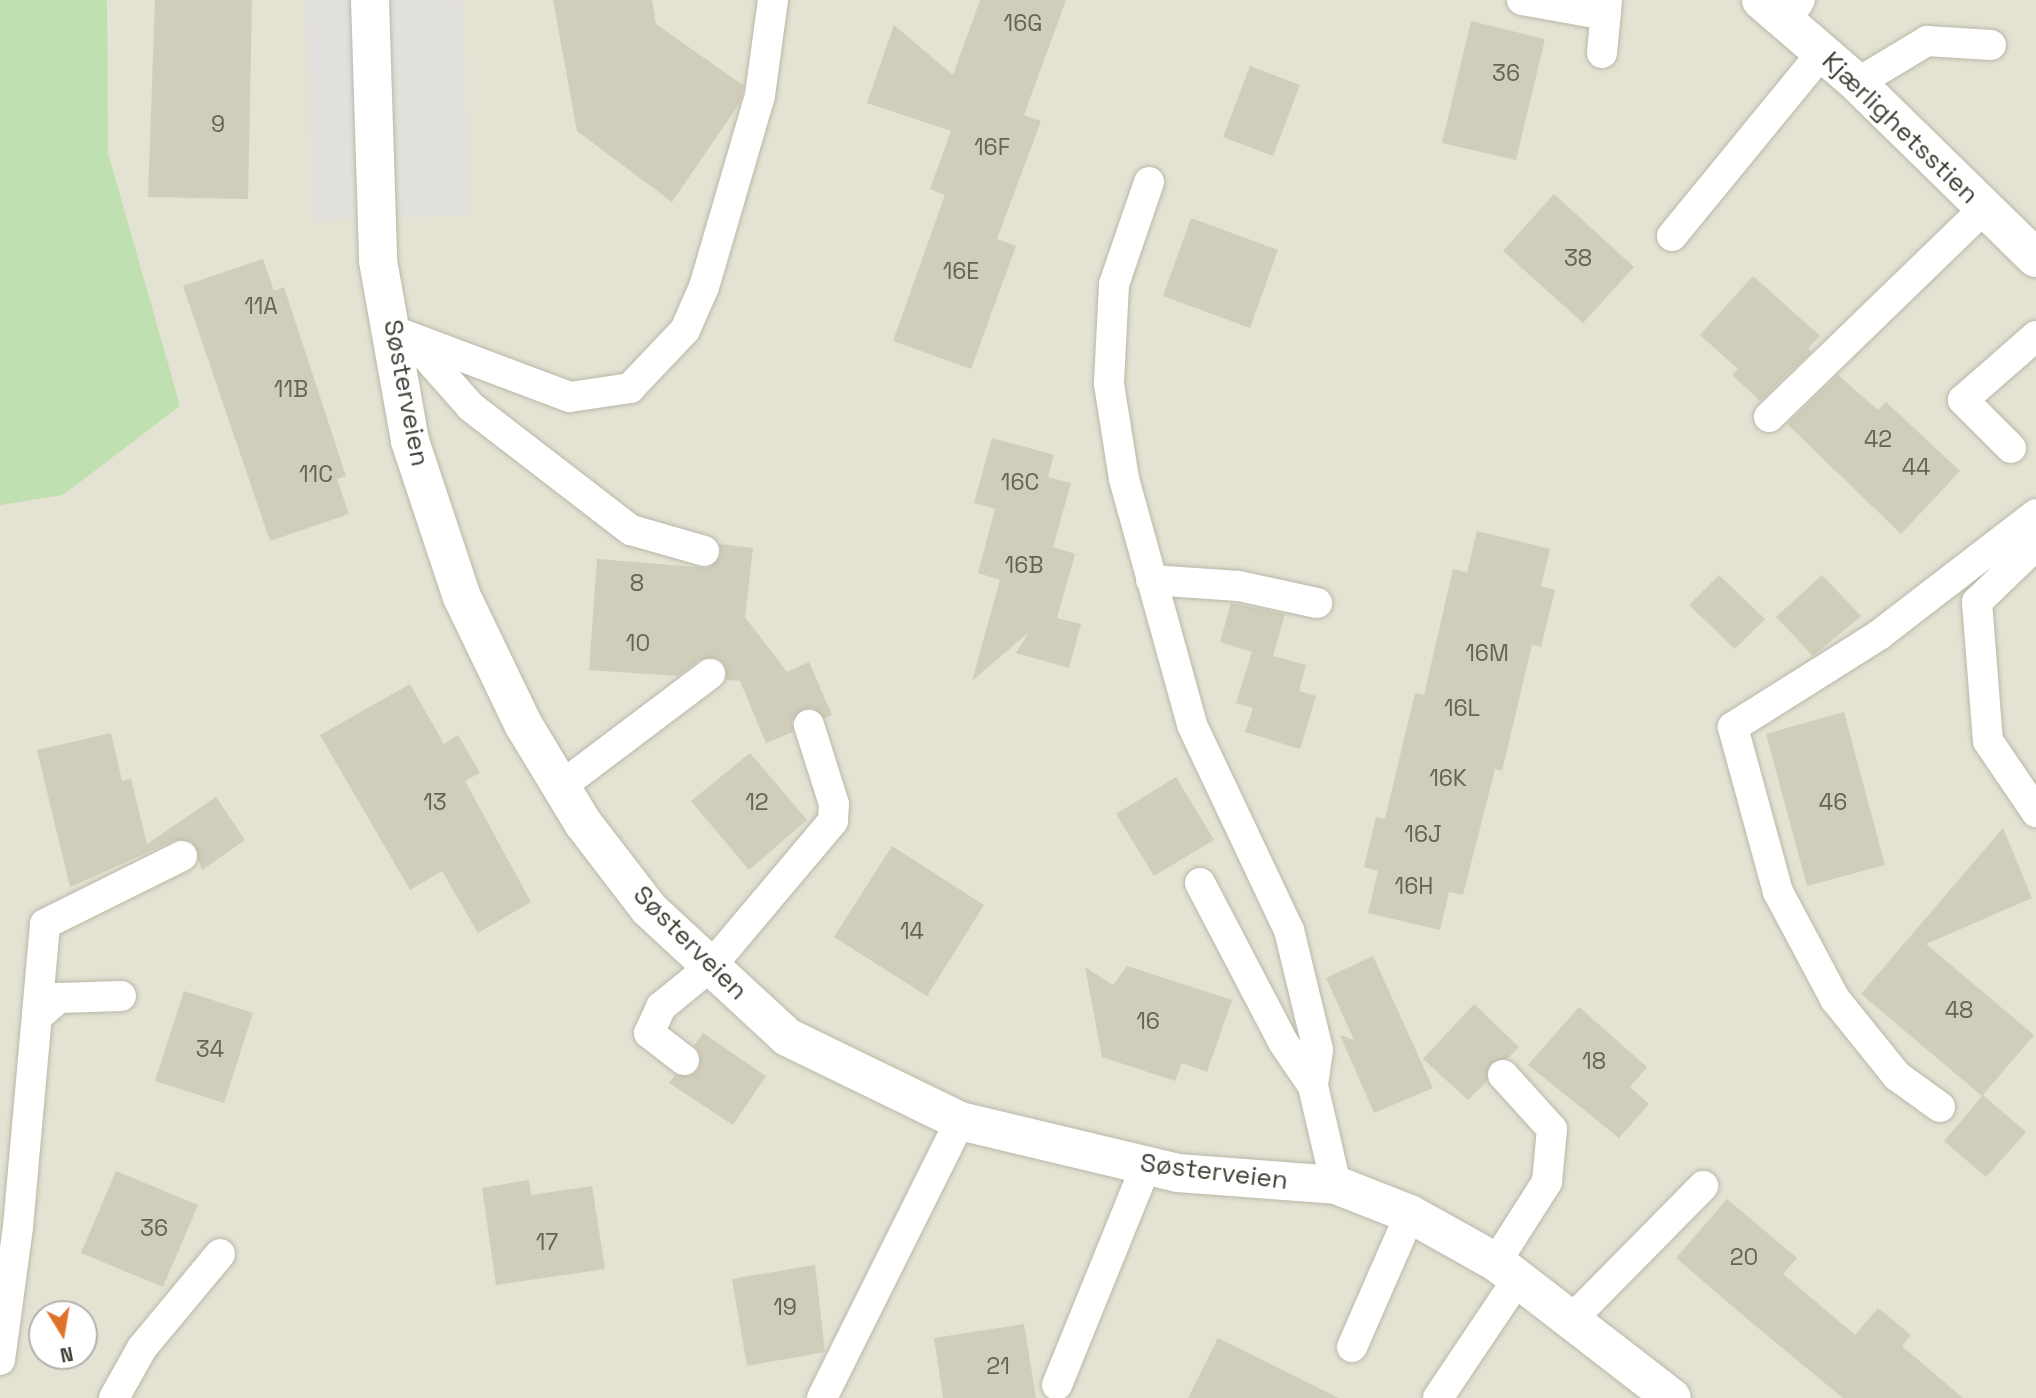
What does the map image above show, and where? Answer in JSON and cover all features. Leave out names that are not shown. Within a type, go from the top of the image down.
[{"type":"street","name":"Søsterveien","points":[[370,0],[378,261],[401,333],[410,442],[463,597],[523,724],[561,786],[649,909],[787,1037],[960,1121],[1146,1166],[1336,1185],[1410,1214],[1506,1271],[1672,1398]]},
{"type":"street","name":"Kjærlighetsstien","points":[[1782,7],[1822,53],[1857,83],[2036,258]]},
{"type":"lane","points":[[401,333],[570,397],[631,388],[685,330],[704,287],[760,95],[773,0]]},
{"type":"lane","points":[[1522,0],[1607,8],[1602,53]]},
{"type":"lane","points":[[1857,83],[1927,41],[1991,45]]},
{"type":"lane","points":[[1672,236],[1822,53]]},
{"type":"lane","points":[[1149,182],[1114,284],[1109,384],[1124,479],[1192,725],[1289,930],[1318,1050],[1313,1086],[1336,1185]]},
{"type":"lane","points":[[1769,417],[1985,208]]},
{"type":"lane","points":[[401,333],[471,407],[631,530],[704,551]]},
{"type":"lane","points":[[2011,448],[1963,400],[2036,336]]},
{"type":"lane","points":[[1940,1107],[1898,1076],[1835,999],[1778,892],[1733,727],[1879,635],[2036,514]]},
{"type":"lane","points":[[2036,545],[1977,602],[1988,741],[2036,812]]},
{"type":"lane","points":[[1151,580],[1239,586],[1317,603]]},
{"type":"lane","points":[[561,786],[710,674]]},
{"type":"lane","points":[[684,1060],[649,1033],[662,1007],[711,966],[833,821],[834,804],[809,725]]},
{"type":"lane","points":[[0,1360],[18,1227],[45,924],[182,856]]},
{"type":"lane","points":[[1200,883],[1283,1042],[1313,1086]]},
{"type":"lane","points":[[38,1016],[59,998],[121,996]]},
{"type":"lane","points":[[1438,1398],[1506,1271],[1547,1182],[1552,1129],[1503,1074]]},
{"type":"lane","points":[[822,1398],[960,1121]]},
{"type":"lane","points":[[1057,1385],[1146,1166]]},
{"type":"lane","points":[[1572,1320],[1703,1186]]},
{"type":"lane","points":[[0,1198],[18,1227]]},
{"type":"lane","points":[[1352,1347],[1410,1214]]},
{"type":"lane","points":[[114,1398],[142,1349],[220,1254]]},
{"type":"shaded area","points":[[0,0],[2036,0],[2036,1398],[0,1398]]},
{"type":"shaded area","points":[[305,0],[463,0],[469,215],[313,220]]},
{"type":"green space","points":[[0,0],[107,0],[108,153],[180,406],[63,495],[0,505]]},
{"type":"building","points":[[155,0],[252,0],[248,199],[148,197]]},
{"type":"building","points":[[553,0],[652,0],[656,24],[744,86],[739,104],[672,202],[577,131]]},
{"type":"building","points":[[980,0],[1066,0],[1024,115],[1041,121],[997,239],[1016,246],[971,369],[893,341],[945,195],[930,189],[951,131],[867,103],[894,25],[953,75]]},
{"type":"building","points":[[1471,21],[1545,39],[1516,160],[1442,143]]},
{"type":"building","points":[[1250,66],[1300,85],[1273,156],[1223,137]]},
{"type":"building","points":[[1554,194],[1634,267],[1583,323],[1503,251]]},
{"type":"building","points":[[1191,218],[1278,250],[1250,328],[1163,296]]},
{"type":"building","points":[[263,259],[274,291],[284,287],[346,476],[337,479],[349,514],[270,541],[183,286]]},
{"type":"building","points":[[1753,276],[1820,336],[1808,348],[1811,352],[1760,401],[1732,375],[1738,369],[1700,335]]},
{"type":"building","points":[[1838,375],[1878,410],[1886,402],[1960,471],[1901,534],[1787,424]]},
{"type":"building","points":[[992,438],[1054,455],[1048,477],[1071,483],[1053,547],[1075,554],[1057,618],[1081,624],[1069,668],[1016,653],[1029,632],[972,681],[1000,580],[978,573],[995,509],[974,503]]},
{"type":"building","points":[[1477,531],[1550,549],[1541,586],[1555,590],[1541,647],[1532,645],[1502,771],[1495,769],[1463,895],[1449,892],[1440,930],[1368,913],[1378,871],[1364,867],[1376,817],[1385,819],[1415,693],[1424,695],[1453,569],[1467,573]]},
{"type":"building","points":[[719,544],[753,548],[745,617],[787,672],[809,662],[832,715],[825,718],[813,708],[803,709],[792,721],[793,732],[766,743],[740,681],[726,680],[724,664],[716,658],[700,660],[678,676],[589,670],[597,559],[708,568],[721,556]]},
{"type":"building","points":[[1719,575],[1765,619],[1735,649],[1689,605]]},
{"type":"building","points":[[1822,575],[1861,616],[1813,656],[1776,617]]},
{"type":"building","points":[[1231,603],[1285,614],[1273,656],[1306,665],[1299,691],[1316,696],[1300,749],[1245,732],[1253,708],[1236,703],[1252,652],[1220,642]]},
{"type":"building","points":[[410,684],[444,744],[458,735],[480,773],[465,781],[531,902],[478,933],[442,871],[410,890],[320,735]]},
{"type":"building","points":[[1844,712],[1885,865],[1807,886],[1766,734]]},
{"type":"building","points":[[111,733],[122,781],[131,779],[147,844],[216,797],[245,840],[202,870],[192,842],[175,840],[70,887],[37,750]]},
{"type":"building","points":[[750,753],[807,820],[749,870],[691,801]]},
{"type":"building","points":[[1176,777],[1214,840],[1154,876],[1116,814]]},
{"type":"building","points":[[2003,828],[2032,898],[1926,944],[2034,1035],[1982,1096],[1861,994]]},
{"type":"building","points":[[892,846],[984,905],[927,996],[834,937]]},
{"type":"building","points":[[1373,956],[1433,1088],[1374,1113],[1340,1035],[1354,1040],[1326,978]]},
{"type":"building","points":[[1127,966],[1232,1000],[1207,1072],[1182,1063],[1175,1081],[1102,1057],[1085,967],[1113,985]]},
{"type":"building","points":[[184,991],[253,1013],[224,1103],[155,1081]]},
{"type":"building","points":[[1474,1004],[1519,1047],[1508,1058],[1491,1063],[1487,1081],[1468,1100],[1423,1059]]},
{"type":"building","points":[[1579,1007],[1647,1067],[1630,1087],[1649,1104],[1619,1138],[1528,1065]]},
{"type":"building","points":[[703,1033],[766,1076],[733,1125],[669,1083],[675,1075],[690,1076],[698,1070],[700,1054],[694,1046]]},
{"type":"building","points":[[1983,1095],[2026,1132],[1986,1177],[1944,1141]]},
{"type":"building","points":[[116,1171],[198,1205],[163,1287],[81,1253]]},
{"type":"building","points":[[529,1180],[531,1195],[592,1186],[605,1269],[496,1285],[482,1188]]},
{"type":"building","points":[[1727,1199],[1797,1258],[1783,1274],[1855,1335],[1878,1308],[1911,1335],[1902,1346],[1963,1398],[1843,1398],[1746,1318],[1676,1258]]},
{"type":"building","points":[[815,1265],[825,1352],[747,1366],[732,1279]]},
{"type":"building","points":[[1024,1324],[1036,1398],[943,1398],[934,1338]]},
{"type":"building","points":[[1218,1338],[1339,1398],[1188,1398]]}]
